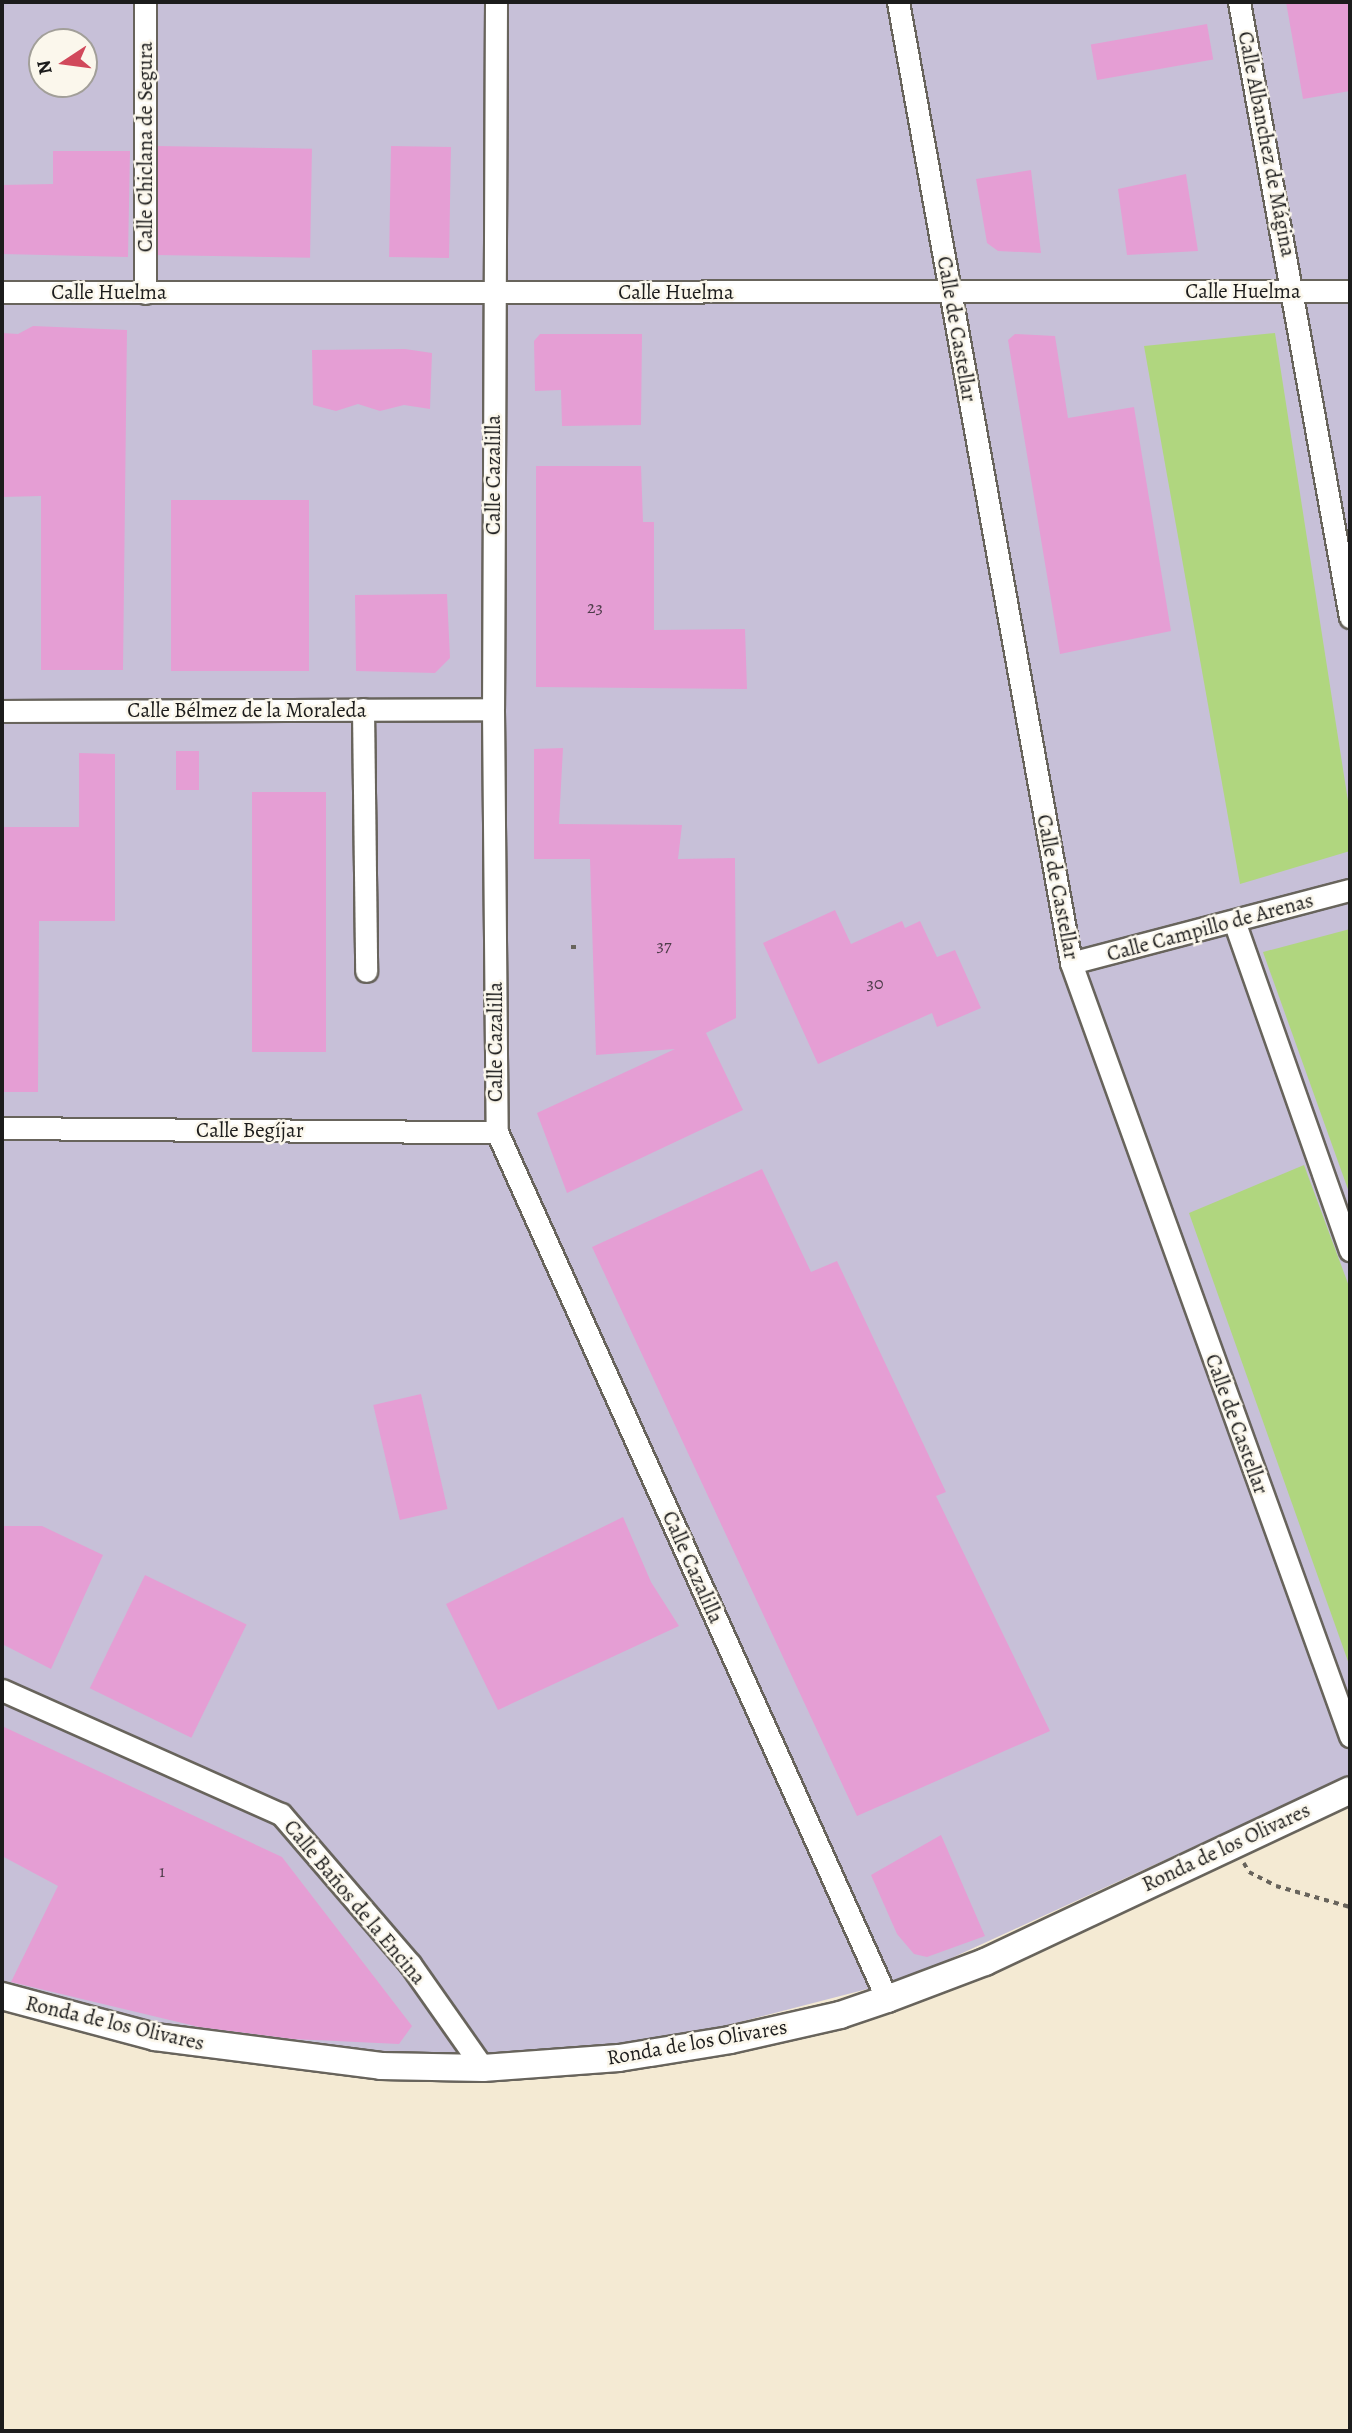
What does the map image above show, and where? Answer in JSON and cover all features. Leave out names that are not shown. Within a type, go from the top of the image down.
[{"type":"main road","name":"Ronda de los Olivares","points":[[2,1996],[155,2036],[275,2056],[381,2066],[483,2068],[619,2058],[730,2040],[840,2015],[887,1998],[985,1962],[1350,1790]]},
{"type":"street","name":"Calle Chiclana de Segura","points":[[145,2],[145,293]]},
{"type":"street","name":"Calle Cazalilla","points":[[496,2],[493,709],[497,1132],[887,1998]]},
{"type":"street","name":"Calle de Castellar","points":[[898,2],[1071,963],[1350,1736]]},
{"type":"street","name":"Calle Albanchez de Mágina","points":[[1239,2],[1295,291],[1350,617]]},
{"type":"street","name":"Calle Huelma","points":[[2,292],[1350,291]]},
{"type":"street","points":[[363,709],[366,971]]},
{"type":"street","name":"Calle Bélmez de la Moraleda","points":[[2,711],[493,709]]},
{"type":"street","name":"Calle Campillo de Arenas","points":[[1071,963],[1350,890]]},
{"type":"street","points":[[1234,921],[1350,1250]]},
{"type":"street","name":"Calle Begíjar","points":[[2,1128],[497,1132]]},
{"type":"street","name":"Calle Baños de la Encina","points":[[2,1690],[281,1814],[410,1964],[483,2068]]},
{"type":"path","points":[[571,947],[579,947]]},
{"type":"path","points":[[1235,1842],[1249,1872],[1276,1886],[1350,1907]]},
{"type":"shaded area","points":[[2,2],[1350,2],[1350,1775],[906,1979],[581,2063],[346,2065],[2,1991]]},
{"type":"green space","points":[[1275,333],[1350,814],[1350,851],[1240,884],[1144,346]]},
{"type":"green space","points":[[1350,929],[1350,1195],[1263,952]]},
{"type":"green space","points":[[1304,1165],[1350,1289],[1350,1667],[1189,1213]]},
{"type":"building","points":[[1286,2],[1350,2],[1350,91],[1303,99]]},
{"type":"building","points":[[1207,24],[1213,59],[1097,80],[1091,44]]},
{"type":"building","points":[[158,146],[312,149],[310,258],[156,255]]},
{"type":"building","points":[[391,146],[451,147],[449,258],[389,257]]},
{"type":"building","points":[[53,151],[130,151],[128,257],[2,254],[2,185],[53,184]]},
{"type":"building","points":[[1031,170],[1041,253],[998,251],[987,243],[976,179]]},
{"type":"building","points":[[1186,174],[1198,251],[1127,255],[1118,189]]},
{"type":"building","points":[[33,326],[127,330],[123,670],[41,670],[41,496],[2,497],[2,333],[18,334]]},
{"type":"building","points":[[540,334],[642,334],[641,425],[562,426],[561,390],[535,391],[534,341]]},
{"type":"building","points":[[1015,334],[1055,336],[1068,418],[1134,407],[1171,631],[1060,654],[1008,340]]},
{"type":"building","points":[[405,349],[432,353],[430,409],[404,405],[380,411],[358,404],[336,411],[313,405],[312,350]]},
{"type":"building","points":[[536,466],[641,466],[643,522],[654,522],[654,630],[745,629],[747,689],[536,687]]},
{"type":"building","points":[[171,500],[309,500],[309,671],[171,671]]},
{"type":"building","points":[[447,594],[450,658],[435,673],[356,671],[355,595]]},
{"type":"building","points":[[563,748],[559,824],[682,825],[678,859],[735,858],[736,1018],[706,1033],[743,1110],[567,1193],[537,1113],[675,1049],[596,1055],[590,859],[534,859],[534,749]]},
{"type":"building","points":[[176,751],[199,751],[199,790],[176,790]]},
{"type":"building","points":[[79,753],[115,754],[115,921],[39,921],[38,1092],[2,1092],[2,827],[79,827]]},
{"type":"building","points":[[252,792],[326,792],[326,1052],[252,1052]]},
{"type":"building","points":[[835,910],[851,944],[902,921],[905,928],[920,921],[937,957],[955,950],[981,1008],[937,1027],[932,1013],[818,1064],[763,943]]},
{"type":"building","points":[[762,1169],[811,1272],[837,1261],[946,1492],[936,1496],[1050,1731],[857,1816],[592,1247]]},
{"type":"building","points":[[421,1394],[448,1509],[400,1520],[373,1405]]},
{"type":"building","points":[[623,1517],[651,1582],[679,1626],[498,1710],[446,1604]]},
{"type":"building","points":[[2,1526],[42,1526],[103,1555],[51,1669],[2,1644]]},
{"type":"building","points":[[145,1575],[247,1625],[191,1738],[90,1688]]},
{"type":"building","points":[[2,1726],[282,1857],[412,2026],[399,2044],[293,2039],[199,2027],[11,1982],[58,1886],[2,1856]]},
{"type":"building","points":[[941,1835],[985,1936],[927,1957],[914,1954],[897,1934],[871,1875]]}]
